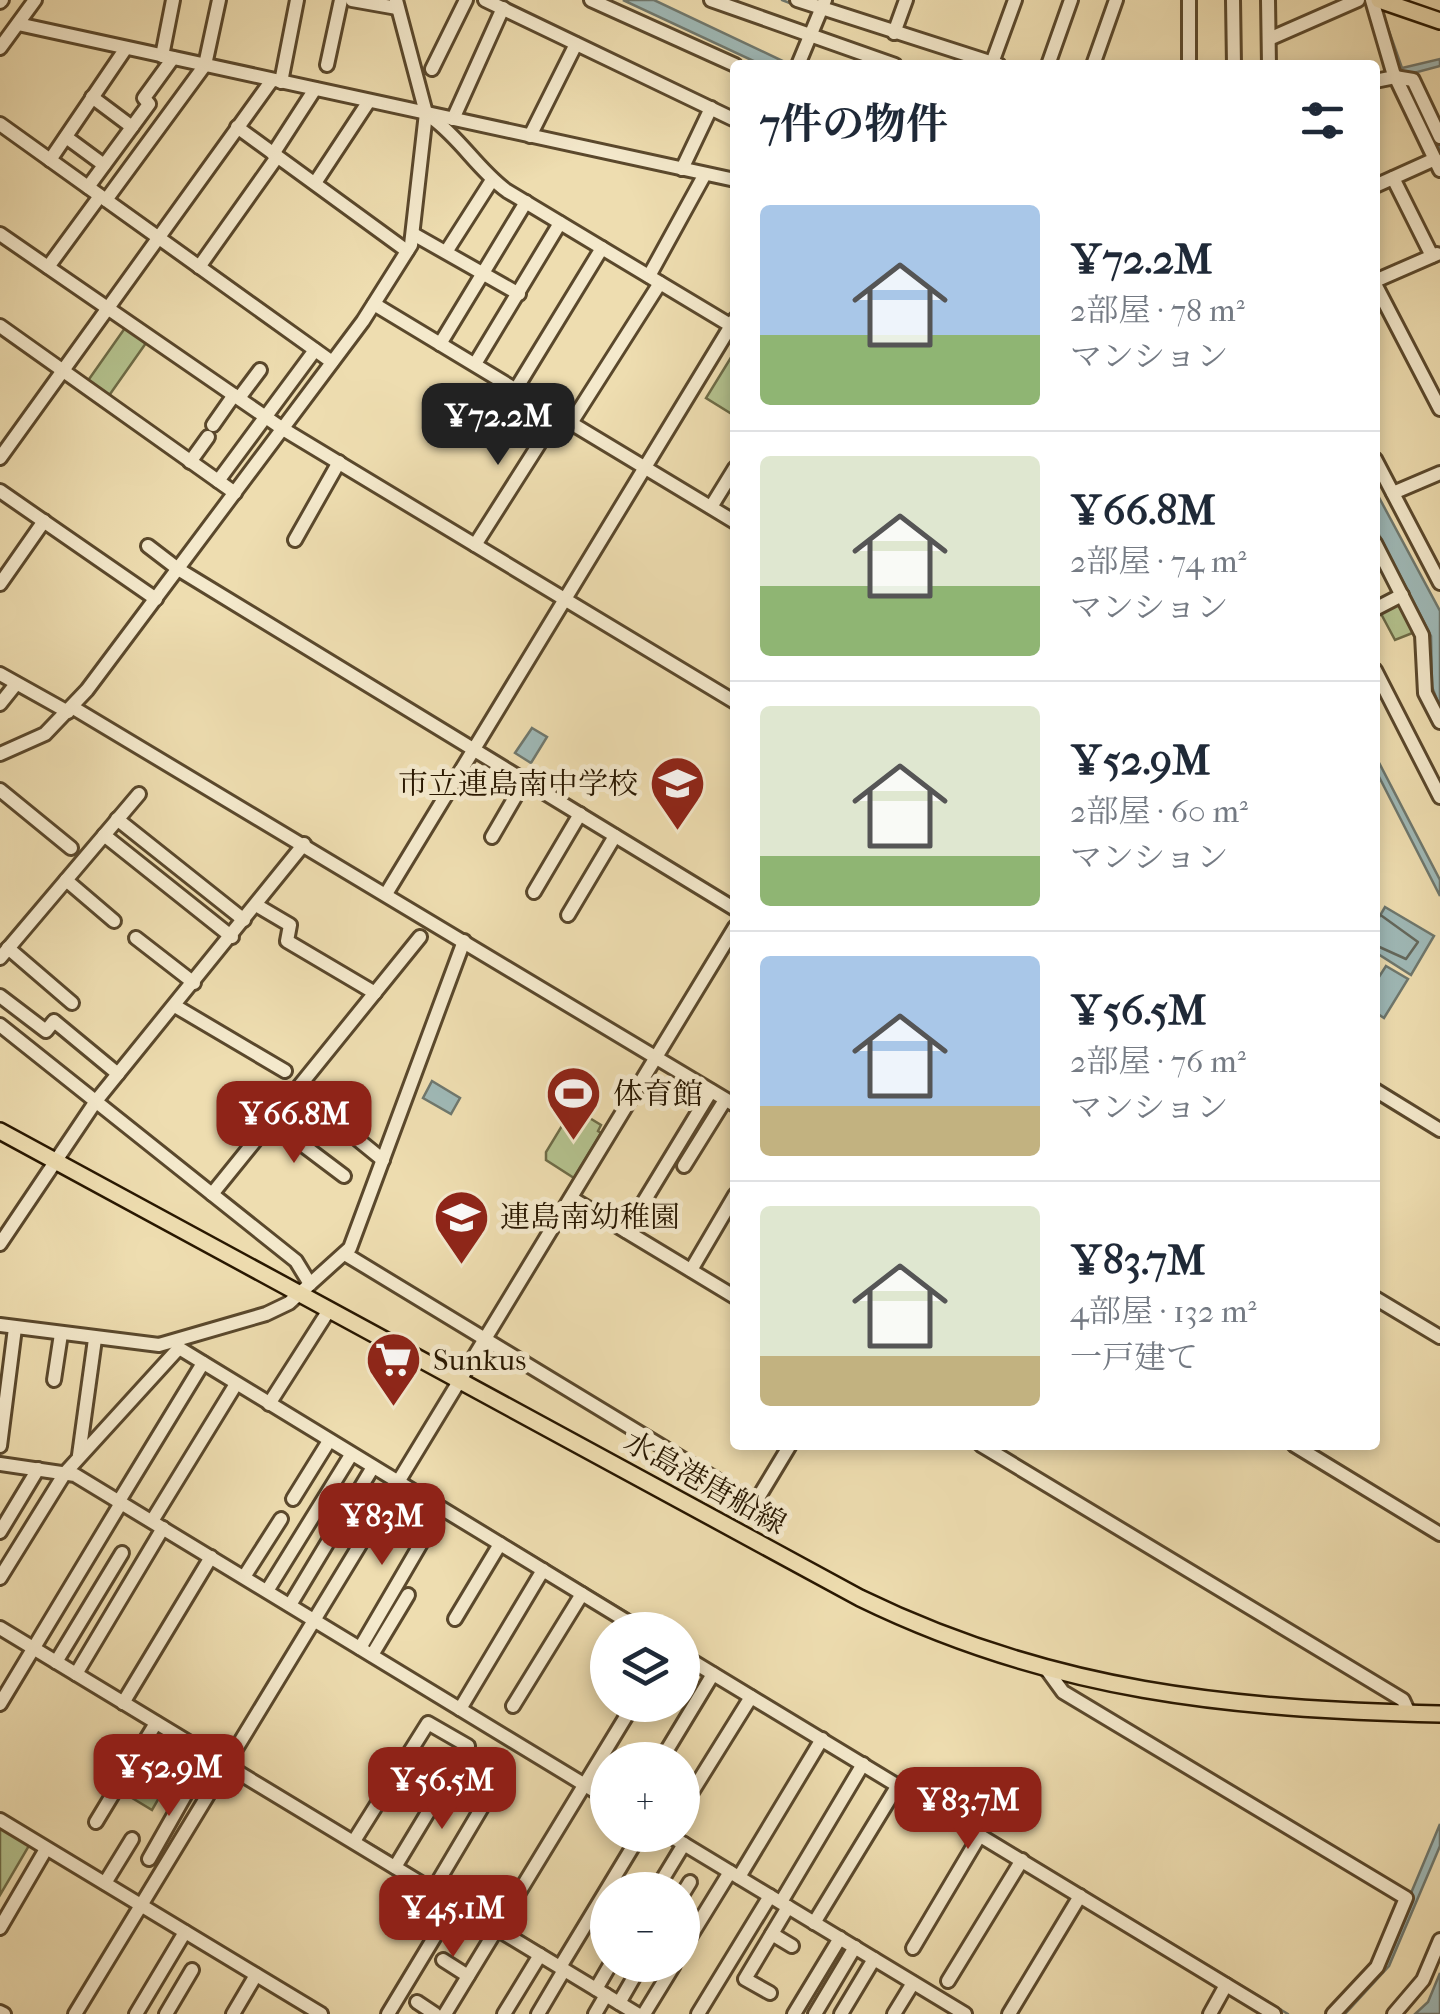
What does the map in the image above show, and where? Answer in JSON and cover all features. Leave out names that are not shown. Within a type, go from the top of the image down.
[{"type":"main road","points":[[1376,0],[1440,21]]},
{"type":"main road","points":[[1409,0],[1440,11]]},
{"type":"main road","name":"水島港唐船線","points":[[0,1131],[305,1289],[329,1310],[860,1598],[947,1636],[1047,1670],[1202,1702],[1440,1714]]},
{"type":"street","points":[[0,48],[35,0]]},
{"type":"street","points":[[88,187],[149,104],[144,98],[167,57],[173,0]]},
{"type":"street","points":[[48,267],[206,65],[219,0]]},
{"type":"street","points":[[0,458],[237,128],[276,81],[296,0]]},
{"type":"street","points":[[326,66],[341,0]]},
{"type":"street","points":[[0,754],[44,734],[70,709],[332,362],[374,304],[415,235],[426,113],[396,4],[352,0]]},
{"type":"street","points":[[432,69],[466,0]]},
{"type":"street","points":[[486,0],[730,118]]},
{"type":"street","points":[[591,0],[730,64]]},
{"type":"street","points":[[711,0],[881,60]]},
{"type":"street","points":[[797,0],[983,60]]},
{"type":"street","points":[[894,33],[906,0]]},
{"type":"street","points":[[997,60],[1015,0]]},
{"type":"street","points":[[1050,60],[1071,0]]},
{"type":"street","points":[[1095,60],[1116,0]]},
{"type":"street","points":[[1189,60],[1190,0]]},
{"type":"street","points":[[1233,0],[1234,60]]},
{"type":"street","points":[[1268,0],[1269,60]]},
{"type":"street","points":[[1269,39],[1358,0]]},
{"type":"street","points":[[1376,0],[1401,78],[1438,165],[1380,184]]},
{"type":"street","points":[[453,119],[503,8]]},
{"type":"street","points":[[800,60],[821,9]]},
{"type":"street","points":[[18,24],[730,179]]},
{"type":"street","points":[[530,136],[576,44]]},
{"type":"street","points":[[50,160],[126,48]]},
{"type":"street","points":[[1380,80],[1401,78]]},
{"type":"street","points":[[1401,78],[1440,137]]},
{"type":"street","points":[[200,267],[315,89]]},
{"type":"street","points":[[92,97],[132,127]]},
{"type":"street","points":[[315,184],[368,101]]},
{"type":"street","points":[[682,169],[711,108]]},
{"type":"street","points":[[426,113],[457,136],[492,180],[730,322]]},
{"type":"street","points":[[0,124],[332,362]]},
{"type":"street","points":[[237,128],[407,250]]},
{"type":"street","points":[[66,137],[104,165]]},
{"type":"street","points":[[571,423],[654,280],[705,174]]},
{"type":"street","points":[[1380,280],[1436,255],[1393,178]]},
{"type":"street","points":[[446,252],[492,180]]},
{"type":"street","points":[[440,344],[526,202]]},
{"type":"street","points":[[474,364],[560,223]]},
{"type":"street","points":[[0,234],[283,429],[730,699]]},
{"type":"street","points":[[415,235],[519,294]]},
{"type":"street","points":[[516,389],[602,248]]},
{"type":"street","points":[[1380,292],[1440,408]]},
{"type":"street","points":[[374,304],[730,516]]},
{"type":"street","points":[[0,326],[235,494]]},
{"type":"street","points":[[386,894],[730,331]]},
{"type":"street","points":[[218,482],[315,350]]},
{"type":"street","points":[[190,462],[260,370]]},
{"type":"street","points":[[475,545],[548,430],[542,426],[550,410]]},
{"type":"street","points":[[294,540],[338,462]]},
{"type":"street","points":[[1380,468],[1440,583]]},
{"type":"street","points":[[1394,493],[1440,473]]},
{"type":"street","points":[[711,508],[730,476]]},
{"type":"street","points":[[0,491],[156,599]]},
{"type":"street","points":[[0,584],[44,521]]},
{"type":"street","points":[[148,546],[178,569],[730,905]]},
{"type":"street","points":[[1380,553],[1422,636],[1423,685],[1440,722]]},
{"type":"street","points":[[1380,606],[1402,595]]},
{"type":"street","points":[[0,674],[70,709],[304,844],[730,1102],[684,1166]]},
{"type":"street","points":[[1380,679],[1436,780],[1440,797]]},
{"type":"street","points":[[0,704],[16,684]]},
{"type":"street","points":[[492,837],[526,780]]},
{"type":"street","points":[[0,790],[71,848]]},
{"type":"street","points":[[72,1004],[4,953],[139,794]]},
{"type":"street","points":[[534,892],[580,814]]},
{"type":"street","points":[[118,820],[244,920]]},
{"type":"street","points":[[104,835],[232,936]]},
{"type":"street","points":[[568,915],[616,836]]},
{"type":"street","points":[[0,1244],[96,1101],[304,844]]},
{"type":"street","points":[[66,880],[114,921]]},
{"type":"street","points":[[256,905],[290,925],[287,941],[375,992]]},
{"type":"street","points":[[75,2014],[730,935]]},
{"type":"street","points":[[212,1194],[420,936]]},
{"type":"street","points":[[136,938],[194,983]]},
{"type":"street","points":[[0,1326],[148,1346],[178,1346],[266,1314],[305,1289],[346,1254],[464,941]]},
{"type":"street","points":[[0,996],[46,1030],[54,1021],[118,1074]]},
{"type":"street","points":[[175,1006],[285,1071]]},
{"type":"street","points":[[0,1026],[296,1261],[305,1289]]},
{"type":"street","points":[[626,1230],[710,1090]]},
{"type":"street","points":[[1380,1093],[1440,1130]]},
{"type":"street","points":[[229,1097],[271,1121],[344,1176]]},
{"type":"street","points":[[318,1107],[383,1160]]},
{"type":"street","points":[[572,1198],[730,1294]]},
{"type":"street","points":[[691,1270],[730,1204]]},
{"type":"street","points":[[0,1216],[13,1226]]},
{"type":"street","points":[[346,1254],[755,1503],[787,1450]]},
{"type":"street","points":[[1380,1301],[1440,1338]]},
{"type":"street","points":[[272,1400],[329,1310]]},
{"type":"street","points":[[0,1446],[15,1328]]},
{"type":"street","points":[[54,1380],[61,1334]]},
{"type":"street","points":[[78,1458],[95,1338]]},
{"type":"street","points":[[178,1346],[236,1384],[272,1400],[373,1468],[401,1479],[441,1509],[612,1612]]},
{"type":"street","points":[[0,1578],[65,1473],[178,1346]]},
{"type":"street","points":[[0,1704],[203,1363]]},
{"type":"street","points":[[78,1670],[236,1384]]},
{"type":"street","points":[[293,1499],[330,1441]]},
{"type":"street","points":[[989,1450],[1403,1700],[1409,1714]]},
{"type":"street","points":[[1302,1450],[1440,1534]]},
{"type":"street","points":[[267,1591],[351,1454]]},
{"type":"street","points":[[0,1464],[65,1473],[120,1502],[590,1788]]},
{"type":"street","points":[[290,1605],[373,1468]]},
{"type":"street","points":[[0,1532],[38,1469]]},
{"type":"street","points":[[366,1652],[441,1509]]},
{"type":"street","points":[[244,1577],[281,1519]]},
{"type":"street","points":[[455,1619],[500,1544]]},
{"type":"street","points":[[58,1658],[122,1554]]},
{"type":"street","points":[[125,1699],[211,1557]]},
{"type":"street","points":[[460,1709],[543,1570]]},
{"type":"street","points":[[513,1706],[582,1594]]},
{"type":"street","points":[[366,1652],[408,1595]]},
{"type":"street","points":[[0,1628],[78,1670],[209,1754],[230,1761],[435,1886],[455,1903],[499,1925],[540,1955],[622,2001]]},
{"type":"street","points":[[700,1666],[1274,2014]]},
{"type":"street","points":[[1047,1670],[1063,1692],[1406,1898],[1376,1967],[1333,2014]]},
{"type":"street","points":[[671,1742],[713,1674]]},
{"type":"street","points":[[700,1779],[751,1697]]},
{"type":"street","points":[[96,1822],[156,1722]]},
{"type":"street","points":[[445,2014],[623,1722]]},
{"type":"street","points":[[356,1837],[428,1723],[468,1746],[398,1863]]},
{"type":"street","points":[[700,1925],[822,1739]]},
{"type":"street","points":[[150,1858],[209,1754]]},
{"type":"street","points":[[698,2014],[780,1902],[863,1764]]},
{"type":"street","points":[[814,1922],[898,1785]]},
{"type":"street","points":[[435,1886],[484,1804]]},
{"type":"street","points":[[0,1820],[144,1902],[256,1975],[298,2008],[321,2014]]},
{"type":"street","points":[[913,1948],[980,1835]]},
{"type":"street","points":[[107,1880],[132,1839]]},
{"type":"street","points":[[0,1928],[46,1849]]},
{"type":"street","points":[[538,2014],[629,1852]]},
{"type":"street","points":[[697,1852],[956,2012]]},
{"type":"street","points":[[948,1981],[1022,1860]]},
{"type":"street","points":[[1009,2014],[1080,1896]]},
{"type":"street","points":[[770,1993],[745,1979],[772,1934],[780,1902]]},
{"type":"street","points":[[388,2014],[455,1903]]},
{"type":"street","points":[[136,2014],[185,1932]]},
{"type":"street","points":[[772,1934],[792,1946]]},
{"type":"street","points":[[794,2014],[840,1938]]},
{"type":"street","points":[[1394,2014],[1422,1980],[1440,1940]]},
{"type":"street","points":[[814,2014],[855,1948]]},
{"type":"street","points":[[504,2014],[540,1955]]},
{"type":"street","points":[[840,2014],[874,1959]]},
{"type":"street","points":[[443,1960],[468,1976]]},
{"type":"street","points":[[166,2014],[192,1970]]},
{"type":"street","points":[[233,2014],[256,1975]]},
{"type":"street","points":[[595,2014],[649,1982]]},
{"type":"street","points":[[894,2014],[914,1983]]},
{"type":"street","points":[[1210,2014],[1226,1985]]},
{"type":"street","points":[[416,2002],[435,2014]]},
{"type":"green space","points":[[125,328],[146,343],[108,397],[87,382]]},
{"type":"green space","points":[[730,359],[730,413],[706,398]]},
{"type":"green space","points":[[1401,603],[1415,632],[1395,640],[1380,610]]},
{"type":"green space","name":"体育館","points":[[571,1111],[601,1125],[601,1133],[574,1178],[546,1160],[546,1152]]},
{"type":"green space","points":[[154,1729],[189,1746],[152,1810],[119,1790]]},
{"type":"green space","points":[[0,1825],[30,1844],[0,1895]]},
{"type":"water","points":[[623,0],[654,0],[780,60],[751,60]]},
{"type":"water","points":[[1383,14],[1402,68],[1440,59],[1440,66],[1406,75],[1440,147],[1440,164],[1395,69]]},
{"type":"water","points":[[1380,499],[1440,611],[1440,707],[1432,687],[1431,636],[1380,537]]},
{"type":"water","points":[[532,728],[547,737],[531,763],[515,753]]},
{"type":"water","points":[[1380,765],[1440,880],[1440,896],[1380,779]]},
{"type":"water","points":[[1385,907],[1434,936],[1411,975],[1380,955],[1380,916]]},
{"type":"water","points":[[1386,966],[1408,979],[1384,1018],[1380,1015],[1380,975]]},
{"type":"water","points":[[432,1081],[460,1098],[451,1114],[423,1098]]},
{"type":"water","points":[[1440,1824],[1440,1846],[1389,1966],[1345,2014],[1336,2014],[1380,1967]]},
{"type":"water","points":[[1440,1973],[1440,2014],[1415,2014],[1428,2002]]},
{"type":"waterway","points":[[782,0],[795,5]]},
{"type":"waterway","points":[[826,16],[890,36]]},
{"type":"waterway","points":[[188,1346],[268,1394]]},
{"type":"waterway","points":[[279,1401],[396,1472]]},
{"type":"waterway","points":[[407,1479],[626,1612]]},
{"type":"waterway","points":[[0,1621],[33,1640]]},
{"type":"waterway","points":[[40,1645],[54,1653]]},
{"type":"waterway","points":[[700,1658],[1288,2014]]},
{"type":"waterway","points":[[83,1670],[123,1695]]},
{"type":"waterway","points":[[130,1699],[226,1756]]},
{"type":"waterway","points":[[233,1761],[354,1834]]},
{"type":"waterway","points":[[361,1838],[393,1857]]},
{"type":"waterway","points":[[404,1864],[431,1881]]},
{"type":"waterway","points":[[442,1887],[495,1920]]},
{"type":"waterway","points":[[506,1926],[559,1958]]},
{"type":"waterway","points":[[566,1963],[590,1977]]},
{"type":"waterway","points":[[605,1986],[619,1995]]},
{"type":"waterway","points":[[626,1999],[641,2008]]},
{"type":"place","name":"市立連島南中学校","points":[[677,833]]},
{"type":"place","name":"体育館","points":[[574,1143]]},
{"type":"place","name":"連島南幼稚園","points":[[461,1266]]},
{"type":"place","name":"Sunkus","points":[[394,1409]]}]
